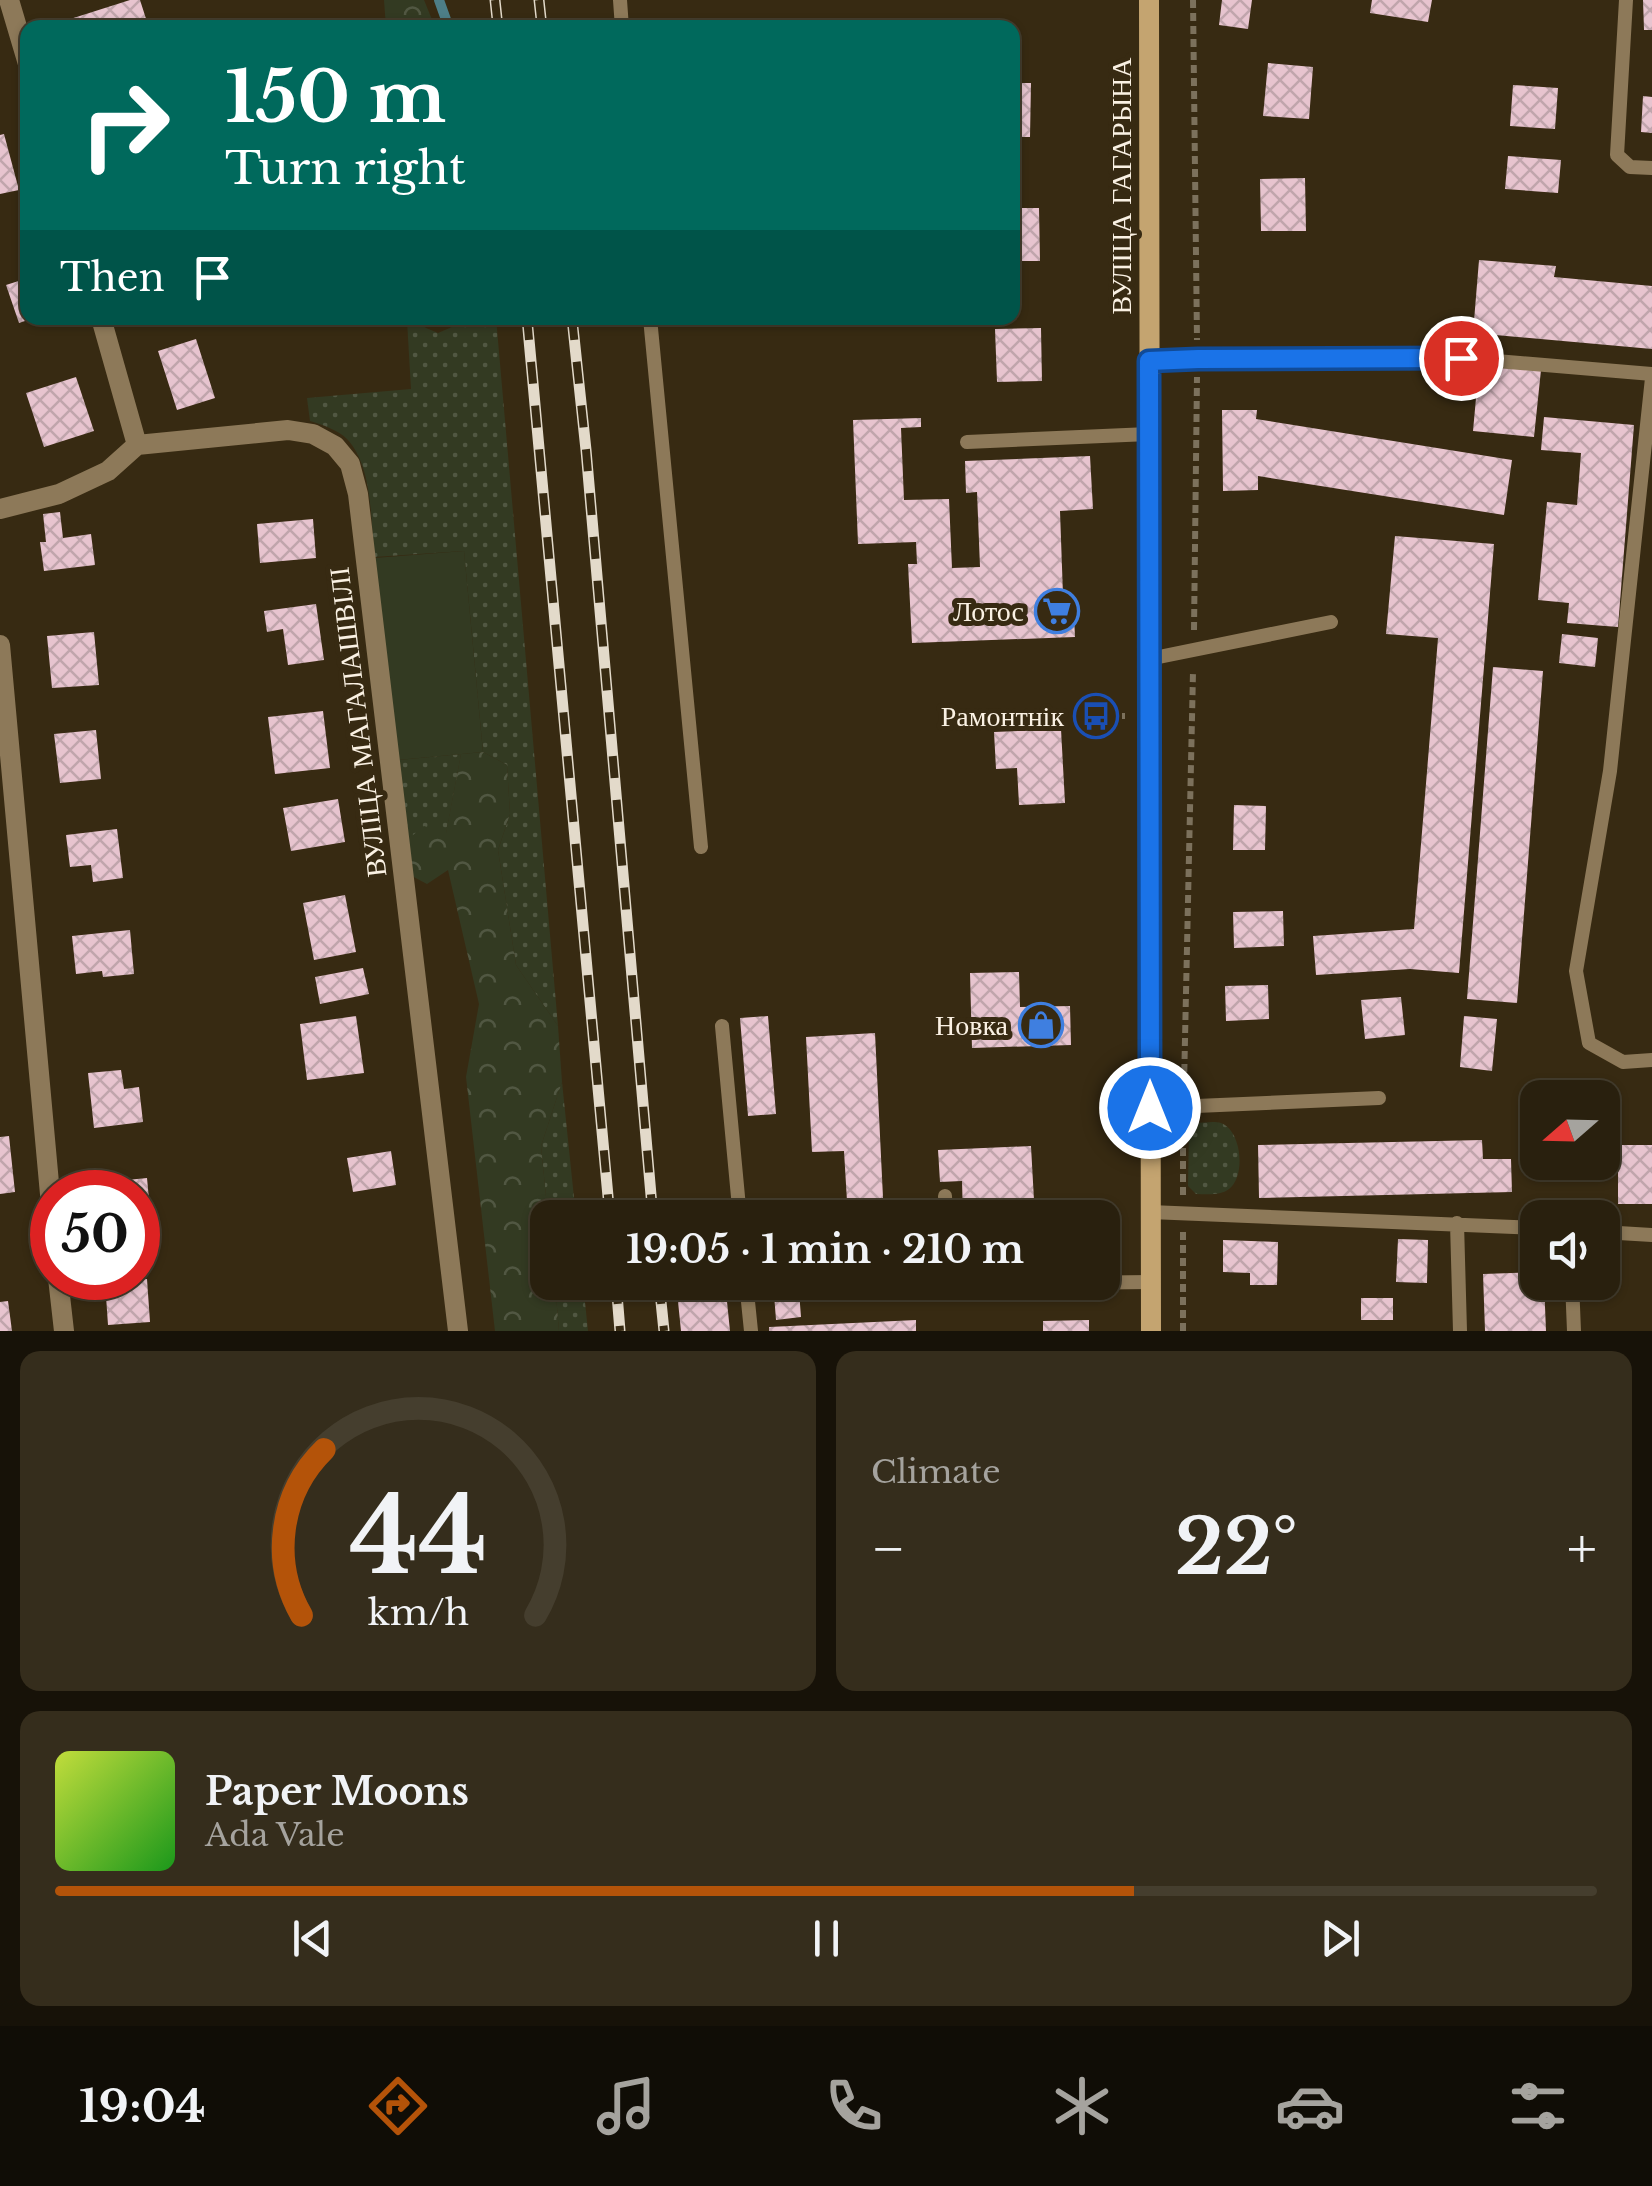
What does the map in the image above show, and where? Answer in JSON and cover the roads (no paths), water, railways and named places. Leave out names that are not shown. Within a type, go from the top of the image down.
[{"type":"main road","name":"ВУЛІЦА ГАГАРЫНА","points":[[1148,0],[1151,1331]]},
{"type":"street","points":[[9,0],[20,37]]},
{"type":"street","points":[[0,509],[59,494],[108,471],[138,446],[103,325]]},
{"type":"street","name":"ВУЛІЦА МАГАЛАШВІЛІ","points":[[138,446],[288,430],[313,434],[335,446],[350,464],[358,494],[458,1331]]},
{"type":"street","points":[[0,645],[10,874],[46,1170]]},
{"type":"street","points":[[60,1300],[64,1331]]},
{"type":"lane","points":[[1626,0],[1617,155],[1630,167],[1652,168]]},
{"type":"lane","points":[[651,325],[702,848]]},
{"type":"lane","points":[[1149,361],[1461,358],[1652,376],[1610,771],[1576,971],[1589,1044],[1624,1062],[1652,1060]]},
{"type":"lane","points":[[967,442],[1149,434]]},
{"type":"lane","points":[[1149,658],[1331,622]]},
{"type":"lane","points":[[722,1026],[738,1200]]},
{"type":"lane","points":[[1150,1108],[1379,1098]]},
{"type":"lane","points":[[945,1196],[945,1200]]},
{"type":"lane","points":[[1150,1212],[1520,1227]]},
{"type":"lane","points":[[1456,1224],[1460,1331]]},
{"type":"lane","points":[[1620,1233],[1652,1235]]},
{"type":"lane","points":[[1120,1282],[1151,1282]]},
{"type":"lane","points":[[748,1300],[751,1331]]},
{"type":"lane","points":[[1573,1300],[1574,1331]]},
{"type":"waterway","points":[[439,0],[446,20]]},
{"type":"railway","points":[[495,0],[497,20]]},
{"type":"railway","points":[[539,0],[541,20]]},
{"type":"railway","points":[[528,325],[608,1200]]},
{"type":"railway","points":[[573,325],[651,1200]]},
{"type":"railway","points":[[617,1300],[620,1331]]},
{"type":"railway","points":[[661,1300],[664,1331]]},
{"type":"place","name":"Лотос","points":[[1057,611]]},
{"type":"place","name":"Рамонтнік","points":[[1096,716]]},
{"type":"place","name":"Новка","points":[[1041,1025]]}]
